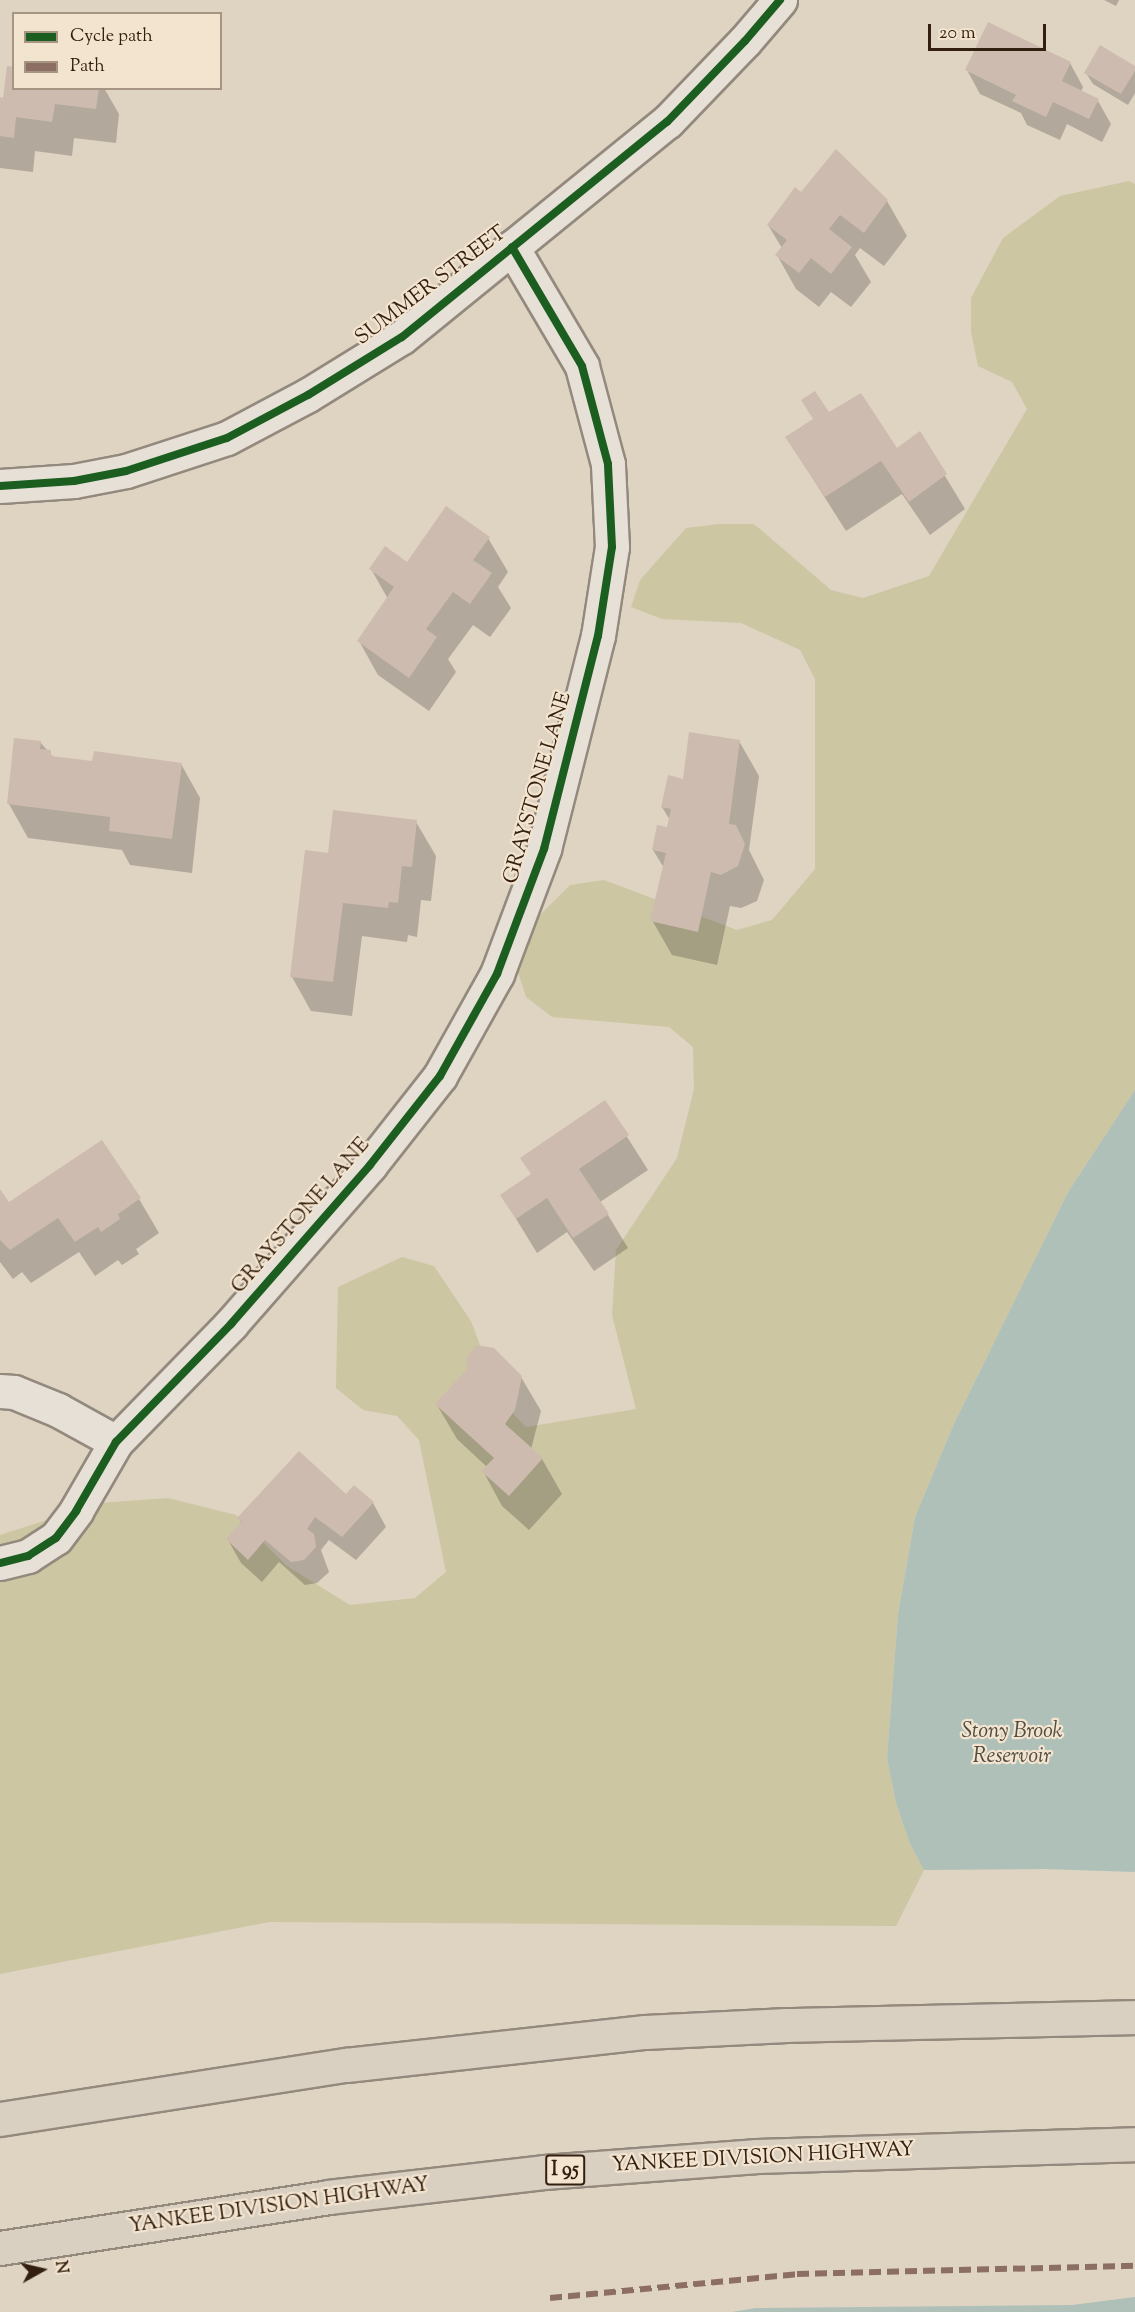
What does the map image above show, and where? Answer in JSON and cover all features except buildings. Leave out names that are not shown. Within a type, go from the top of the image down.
[{"type":"highway","points":[[0,2119],[346,2065],[645,2032],[799,2024],[1135,2017]]},
{"type":"highway","name":"YANKEE DIVISION HIGHWAY","points":[[0,2248],[328,2197],[544,2172],[757,2156],[1135,2144]]},
{"type":"street","name":"SUMMER STREET","points":[[0,486],[74,481],[126,471],[227,438],[308,395],[402,337],[667,122],[745,41],[780,0]]},
{"type":"street","name":"GRAYSTONE LANE","points":[[0,1563],[28,1556],[56,1538],[76,1511],[116,1442],[231,1324],[370,1164],[440,1076],[497,974],[544,849],[598,636],[612,547],[608,464],[582,366],[512,247]]},
{"type":"street","points":[[0,1391],[14,1392],[58,1410],[116,1442]]},
{"type":"shaded area","points":[[1129,181],[1135,184],[1135,1090],[1068,1192],[953,1426],[915,1517],[898,1614],[887,1758],[896,1803],[910,1844],[924,1870],[896,1926],[269,1922],[0,1974],[0,1535],[100,1503],[168,1498],[236,1515],[287,1566],[350,1605],[415,1598],[446,1572],[419,1440],[397,1416],[363,1410],[336,1388],[338,1287],[402,1257],[434,1266],[471,1321],[501,1401],[526,1427],[636,1409],[612,1315],[616,1250],[677,1158],[694,1089],[693,1047],[669,1027],[552,1017],[526,997],[516,966],[524,931],[570,885],[604,880],[737,930],[772,920],[815,869],[815,679],[800,650],[741,623],[662,619],[631,607],[640,580],[686,528],[719,524],[754,524],[831,590],[863,598],[929,576],[1027,409],[1012,382],[978,366],[971,332],[971,298],[1003,238],[1060,196]]},
{"type":"water","name":"Stony Brook Reservoir","points":[[1135,1090],[1135,1872],[1044,1869],[924,1870],[910,1844],[896,1803],[887,1758],[898,1614],[915,1517],[953,1426],[1068,1192]]},
{"type":"water","points":[[1135,2297],[1135,2312],[732,2312],[756,2308],[1072,2305]]},
{"type":"marked path","points":[[550,2298],[797,2274],[1135,2266]]},
{"type":"cycle path","points":[[0,486],[74,481],[126,471],[227,438],[308,395],[402,337],[667,122],[745,41],[780,0]]},
{"type":"cycle path","points":[[0,1563],[28,1556],[56,1538],[76,1511],[116,1442],[231,1324],[370,1165],[440,1076],[497,974],[544,849],[598,636],[612,547],[608,464],[582,366],[512,247]]}]
